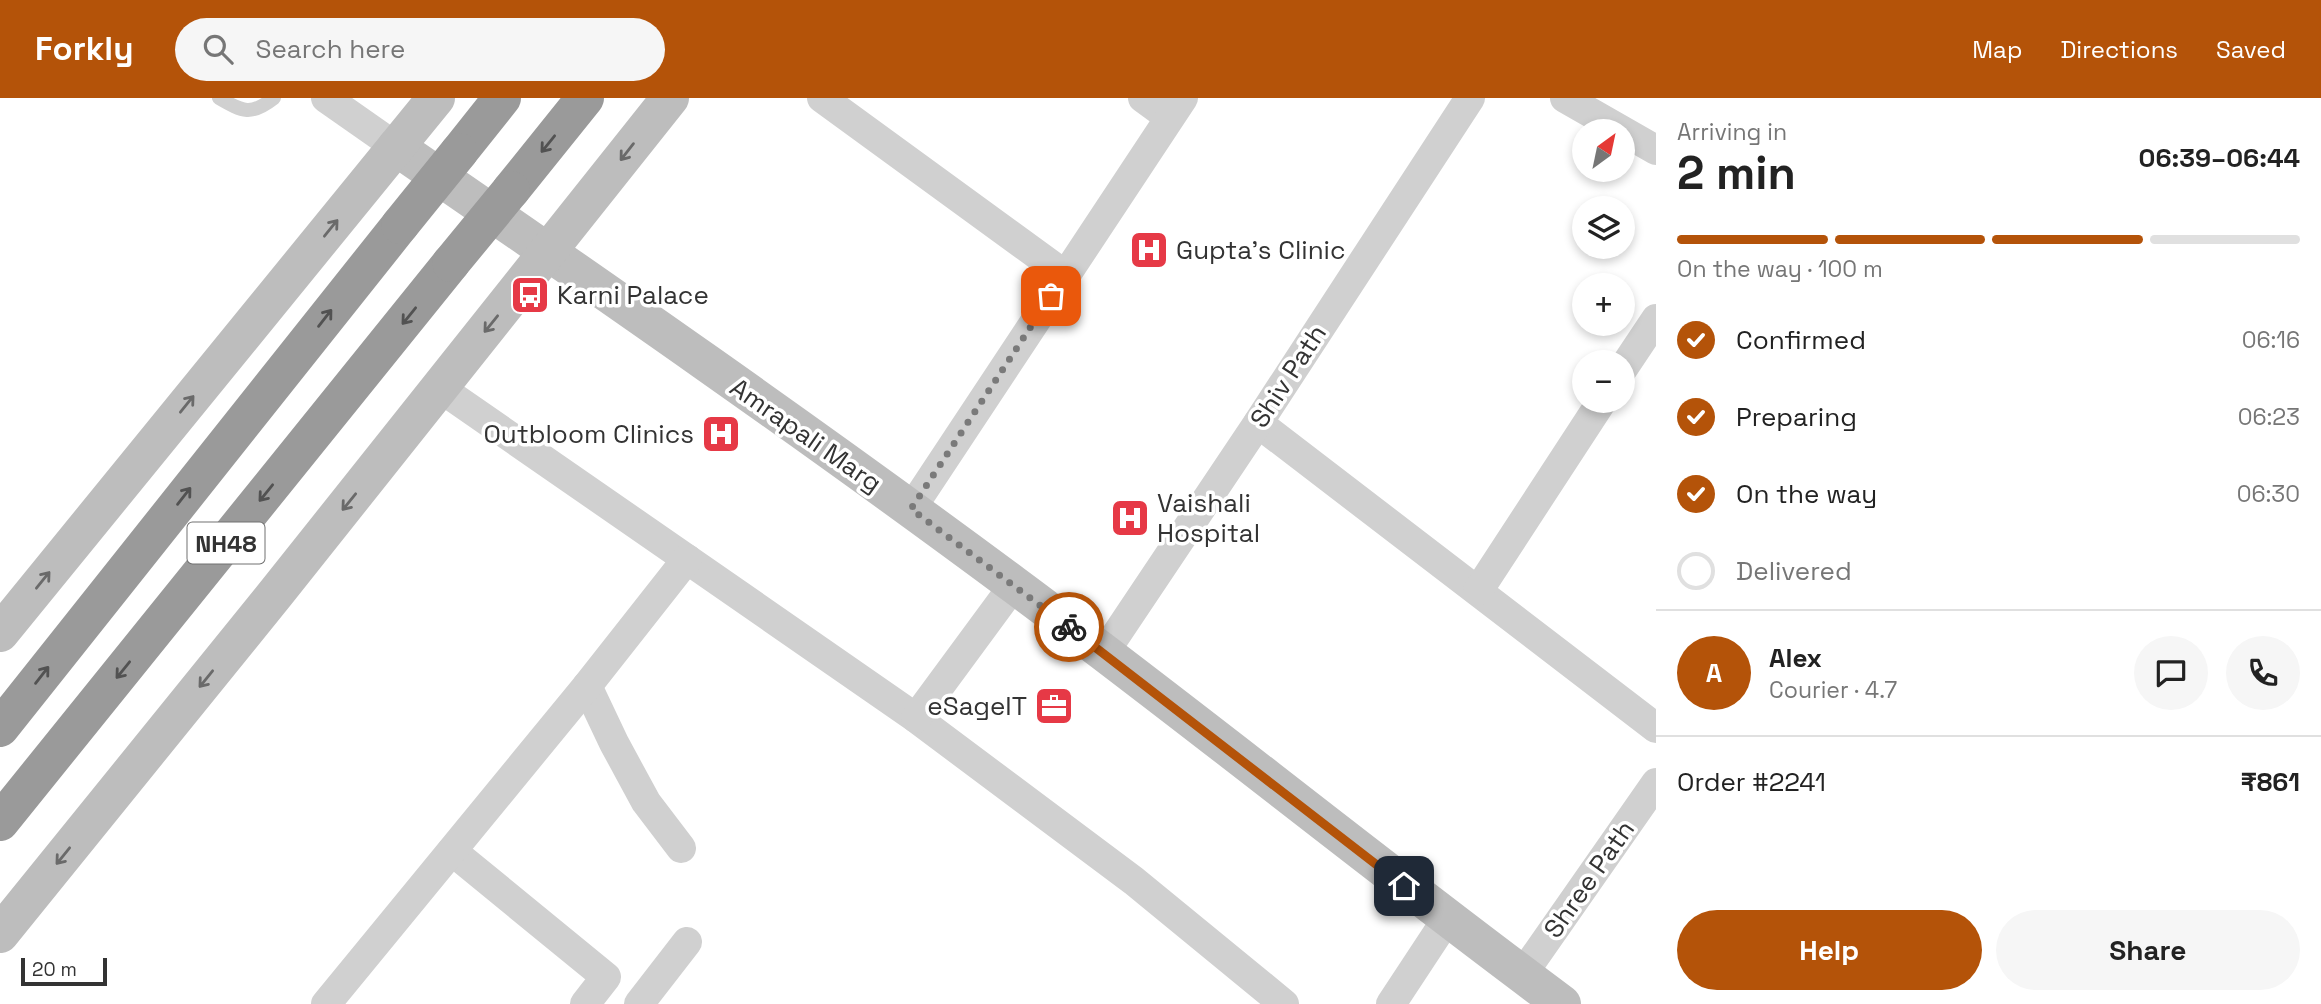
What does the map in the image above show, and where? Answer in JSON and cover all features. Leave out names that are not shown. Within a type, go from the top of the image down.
[{"type":"highway","name":"NH48","points":[[0,728],[502,98]]},
{"type":"highway","name":"NH48","points":[[0,822],[585,98]]},
{"type":"street","points":[[326,98],[396,147]]},
{"type":"street","points":[[0,633],[436,98]]},
{"type":"street","points":[[0,934],[670,98]]},
{"type":"street","points":[[822,98],[1065,275]]},
{"type":"street","points":[[911,509],[1176,108],[1143,98]]},
{"type":"street","name":"Shiv Path","points":[[1104,653],[1470,98]]},
{"type":"street","points":[[1565,98],[1656,150]]},
{"type":"street","name":"Amrapali Marg","points":[[396,147],[911,509],[1104,653],[1447,919],[1562,1004]]},
{"type":"street","points":[[1635,350],[1656,319]]},
{"type":"street","points":[[440,388],[916,718],[1134,881],[1284,1004]]},
{"type":"street","points":[[1478,591],[1594,413]]},
{"type":"street","points":[[1258,423],[1656,728]]},
{"type":"street","points":[[326,1004],[587,686],[687,559]]},
{"type":"street","points":[[916,718],[1014,585]]},
{"type":"street","points":[[587,686],[646,802],[681,848]]},
{"type":"street","name":"Shree Path","points":[[1522,975],[1656,783]]},
{"type":"street","points":[[452,851],[606,977],[585,1004]]},
{"type":"street","points":[[1391,1004],[1447,919]]},
{"type":"street","points":[[639,1004],[687,942]]},
{"type":"lane","points":[[219,98],[246,111],[258,110],[274,98]]},
{"type":"way so far","points":[[1051,296],[911,509],[1069,627]]},
{"type":"place","name":"Gupta's Clinic","points":[[1149,250]]},
{"type":"place","name":"Karni Palace","points":[[530,295]]},
{"type":"place","name":"Outbloom Clinics","points":[[721,434]]},
{"type":"place","name":"Vaishali Hospital","points":[[1130,518]]},
{"type":"place","name":"eSageIT","points":[[1054,706]]},
{"type":"route","points":[[1069,627],[1404,886]]}]
